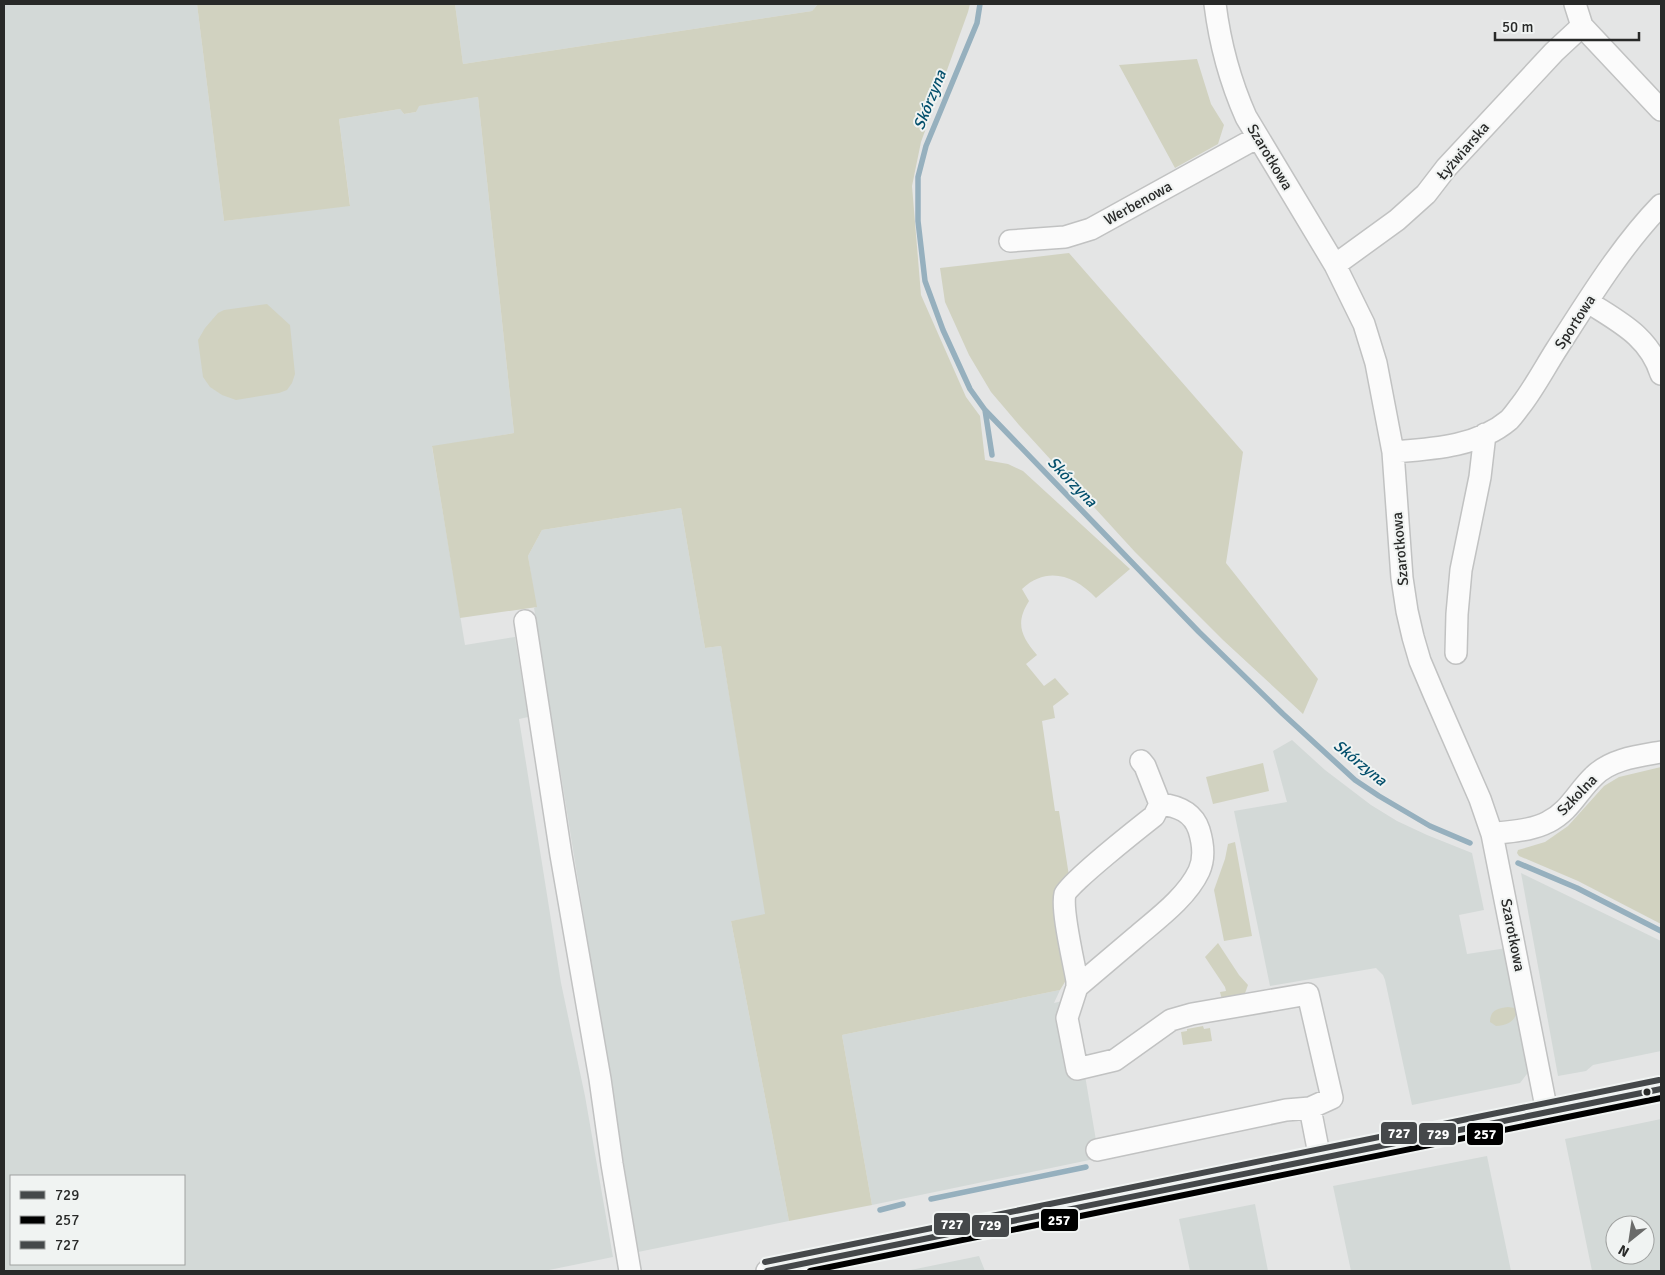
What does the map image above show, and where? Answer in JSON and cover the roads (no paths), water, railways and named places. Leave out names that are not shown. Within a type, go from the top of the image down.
[{"type":"street","name":"Szarotkowa","points":[[1215,4],[1224,55],[1235,93],[1246,117],[1335,264],[1364,324],[1376,363],[1393,452],[1402,578],[1413,637],[1434,694],[1480,799],[1492,834],[1547,1112]]},
{"type":"street","points":[[1575,4],[1582,26],[1661,110]]},
{"type":"street","name":"Łyżwiarska","points":[[1335,264],[1397,220],[1426,194],[1446,168],[1554,52],[1582,26]]},
{"type":"street","name":"Werbenowa","points":[[1010,241],[1065,237],[1091,229],[1258,137]]},
{"type":"street","name":"Sportowa","points":[[1393,452],[1461,444],[1485,434],[1510,419],[1531,391],[1614,263],[1661,205]]},
{"type":"street","points":[[1588,302],[1635,332],[1650,349],[1661,374]]},
{"type":"street","points":[[1456,653],[1461,570],[1480,477],[1485,434]]},
{"type":"street","points":[[525,621],[561,855],[600,1079],[630,1271]]},
{"type":"street","name":"Szkolna","points":[[1492,834],[1533,828],[1548,822],[1562,814],[1603,768],[1615,763],[1661,752]]},
{"type":"street","points":[[1097,1150],[1286,1110],[1310,1108],[1332,1098],[1308,994],[1192,1014],[1171,1020],[1115,1060],[1076,1069],[1067,1018],[1075,993],[1064,905],[1065,892],[1154,816],[1160,804],[1145,766],[1141,761]]},
{"type":"street","points":[[1075,993],[1164,913],[1194,881],[1200,869],[1203,855],[1198,826],[1182,808],[1160,804]]},
{"type":"street","points":[[767,1271],[1661,1089]]},
{"type":"street","points":[[1310,1108],[1320,1159]]},
{"type":"waterway","name":"Skórzyna","points":[[980,4],[977,23],[926,146],[918,177],[918,221],[925,281],[943,330],[970,389],[985,410],[1199,632],[1283,714],[1355,780],[1430,826],[1470,843]]},
{"type":"waterway","points":[[985,410],[992,455]]},
{"type":"waterway","name":"Skórzyna","points":[[1518,863],[1577,888],[1661,931]]},
{"type":"waterway","points":[[931,1199],[1086,1167]]},
{"type":"waterway","points":[[880,1210],[903,1204]]}]
